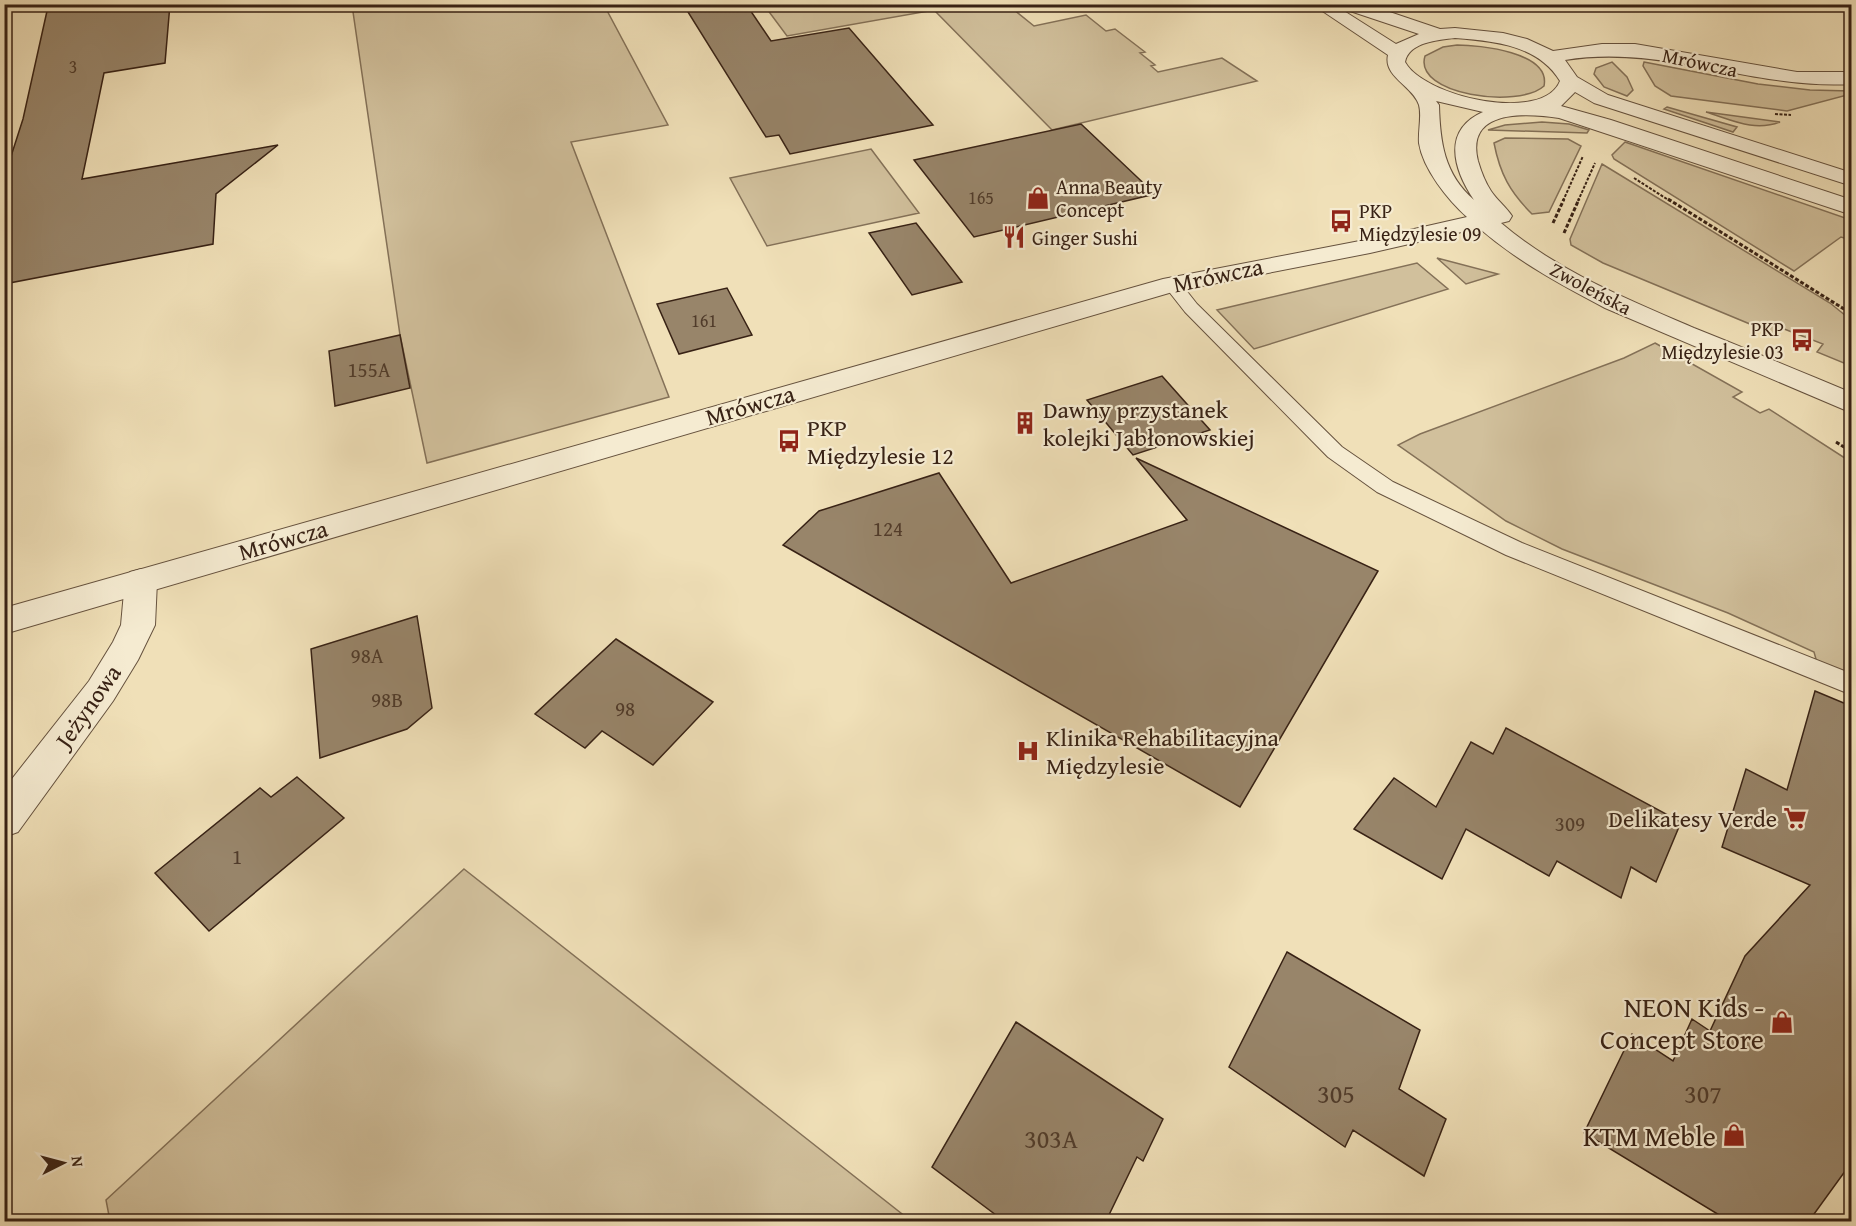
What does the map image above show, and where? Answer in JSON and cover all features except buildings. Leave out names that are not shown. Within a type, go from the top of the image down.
[{"type":"street","points":[[1320,4],[1397,53]]},
{"type":"street","points":[[1347,4],[1436,34],[1495,38],[1524,46],[1548,57],[1561,67],[1569,81],[1601,99],[1851,180]]},
{"type":"street","points":[[1436,34],[1411,41],[1397,53],[1396,63],[1403,74],[1416,85],[1458,102],[1560,112],[1604,124],[1851,208]]},
{"type":"street","name":"Mrówcza","points":[[1548,57],[1594,50],[1636,50],[1781,77],[1851,78]]},
{"type":"street","points":[[1518,108],[1554,101],[1564,95],[1569,81]]},
{"type":"street","name":"Zwoleńska","points":[[1416,85],[1429,105],[1430,145],[1447,182],[1491,217],[1577,265],[1851,380]]},
{"type":"street","name":"Zwoleńska","points":[[1518,108],[1474,126],[1468,133],[1465,143],[1472,174],[1491,217],[1507,240],[1575,283],[1614,303],[1851,404]]},
{"type":"street","name":"Mrówcza","points":[[4,621],[1172,284],[1370,246],[1491,217]]},
{"type":"street","name":"Jeżynowa","points":[[4,820],[101,691],[126,650],[138,625],[141,581]]},
{"type":"lane","points":[[1172,284],[1191,308],[1335,452],[1385,487],[1514,549],[1851,685]]},
{"type":"path","points":[[1549,230],[1585,152]]},
{"type":"path","points":[[1563,237],[1598,156]]},
{"type":"path","points":[[1629,174],[1851,314]]},
{"type":"path","points":[[1829,438],[1851,452]]},
{"type":"shaded area","points":[[352,5],[604,5],[668,125],[571,142],[669,397],[427,463],[400,335]]},
{"type":"shaded area","points":[[764,5],[1008,5],[1034,26],[1086,15],[1106,31],[1115,29],[1145,52],[1140,53],[1155,65],[1151,66],[1158,72],[1222,58],[1257,81],[1052,130],[934,10],[787,36]]},
{"type":"shaded area","points":[[1457,45],[1496,49],[1525,58],[1536,65],[1543,74],[1544,86],[1531,93],[1492,97],[1451,89],[1435,80],[1426,69],[1425,56],[1443,47]]},
{"type":"shaded area","points":[[1612,62],[1627,77],[1633,90],[1627,96],[1604,87],[1594,74],[1596,68]]},
{"type":"shaded area","points":[[1644,62],[1758,84],[1810,90],[1851,91],[1851,94],[1787,111],[1671,96],[1655,86],[1643,66]]},
{"type":"shaded area","points":[[1667,107],[1737,127],[1733,132],[1664,109]]},
{"type":"shaded area","points":[[1706,112],[1780,122],[1761,126],[1752,125]]},
{"type":"shaded area","points":[[1542,122],[1569,124],[1589,130],[1587,133],[1488,130],[1505,125]]},
{"type":"shaded area","points":[[1505,138],[1568,139],[1581,146],[1549,212],[1532,214],[1507,182],[1499,164],[1494,143]]},
{"type":"shaded area","points":[[1625,142],[1851,220],[1851,240],[1841,237],[1794,271],[1614,159],[1612,155]]},
{"type":"shaded area","points":[[871,149],[919,213],[767,246],[730,178]]},
{"type":"shaded area","points":[[1602,164],[1830,303],[1851,320],[1851,366],[1817,352],[1823,344],[1779,327],[1774,334],[1603,263],[1571,245],[1570,239]]},
{"type":"shaded area","points":[[1437,258],[1498,274],[1466,284]]},
{"type":"shaded area","points":[[1417,263],[1448,289],[1254,349],[1217,310]]},
{"type":"shaded area","points":[[1655,343],[1742,392],[1733,397],[1760,413],[1769,409],[1851,462],[1851,682],[1819,670],[1814,652],[1728,613],[1562,549],[1506,521],[1398,445],[1420,434],[1624,358]]},
{"type":"shaded area","points":[[464,869],[911,1221],[110,1221],[106,1200]]},
{"type":"place","name":"Anna Beauty Concept","points":[[1038,198]]},
{"type":"place","name":"PKP Międzylesie 09","points":[[1341,221]]},
{"type":"place","name":"Ginger Sushi","points":[[1014,237]]},
{"type":"place","name":"PKP Międzylesie 03","points":[[1802,340]]},
{"type":"place","name":"Dawny przystanek kolejki Jabłonowskiej","points":[[1025,423]]},
{"type":"place","name":"PKP Międzylesie 12","points":[[789,441]]},
{"type":"place","name":"Klinika Rehabilitacyjna Międzylesie","points":[[1028,751]]},
{"type":"place","name":"Delikatesy Verde","points":[[1795,818]]},
{"type":"place","name":"NEON Kids - Concept Store","points":[[1782,1022]]},
{"type":"place","name":"KTM Meble","points":[[1734,1135]]}]
